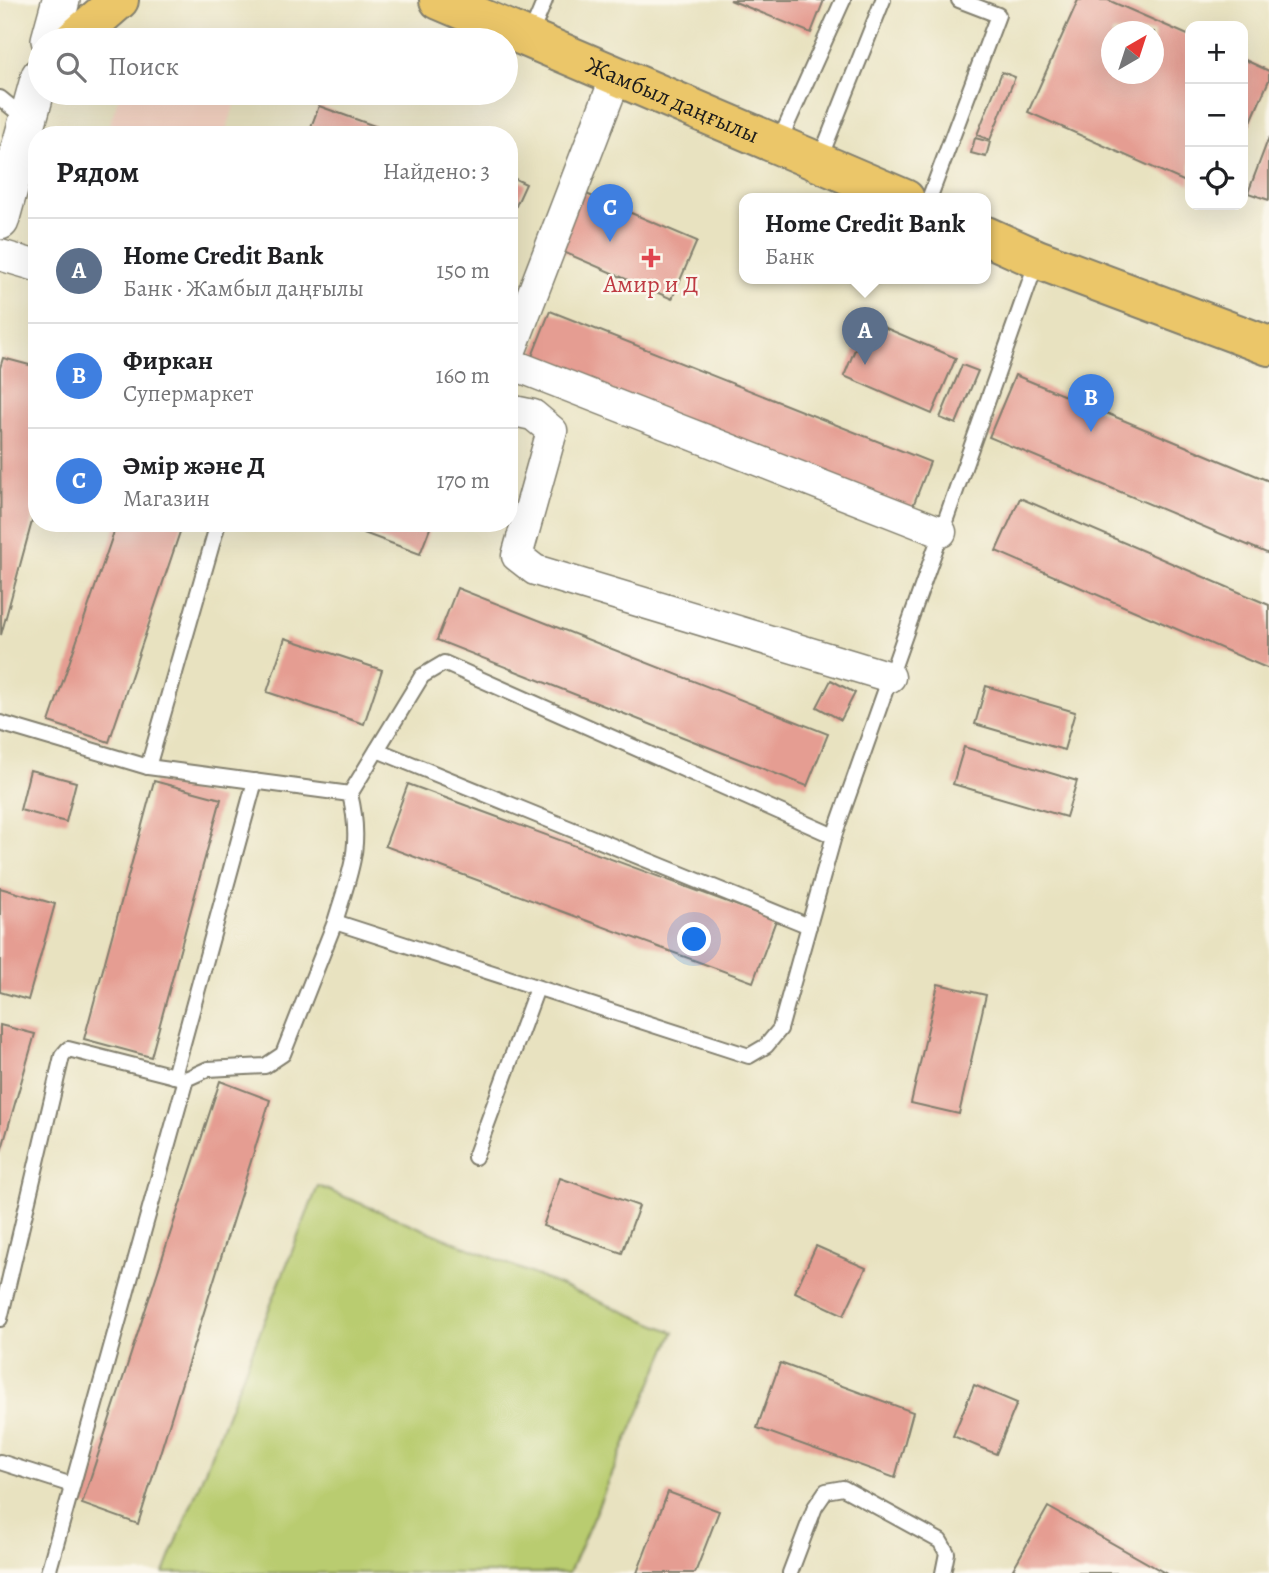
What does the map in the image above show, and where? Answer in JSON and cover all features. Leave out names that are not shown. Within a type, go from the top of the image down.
[{"type":"main road","points":[[87,28],[119,0]]},
{"type":"main road","name":"Жамбыл даңғылы","points":[[439,0],[510,28]]},
{"type":"main road","name":"Жамбыл даңғылы","points":[[518,31],[891,193]]},
{"type":"main road","points":[[991,238],[1037,259],[1269,346]]},
{"type":"street","points":[[53,28],[61,0]]},
{"type":"street","points":[[518,332],[617,74]]},
{"type":"street","points":[[0,220],[14,109],[28,91]]},
{"type":"street","points":[[0,255],[28,264]]},
{"type":"street","points":[[518,367],[941,533]]},
{"type":"street","points":[[518,412],[533,415],[552,431],[517,556],[535,570],[890,677]]},
{"type":"lane","points":[[530,36],[545,0]]},
{"type":"lane","points":[[778,144],[843,0]]},
{"type":"lane","points":[[819,161],[883,0]]},
{"type":"lane","points":[[931,193],[998,15],[959,0]]},
{"type":"lane","points":[[335,922],[749,1056],[766,1046],[780,1029],[834,836],[1037,259]]},
{"type":"lane","points":[[148,767],[215,532]]},
{"type":"lane","points":[[0,1319],[62,1056],[68,1049],[180,1077],[208,1069],[265,1066],[283,1054],[335,922],[356,855],[356,821],[350,794],[422,676],[444,663],[834,836]]},
{"type":"lane","points":[[0,723],[148,767],[350,794]]},
{"type":"lane","points":[[377,750],[809,926]]},
{"type":"lane","points":[[48,1573],[180,1077],[255,781]]},
{"type":"lane","points":[[475,1157],[537,988]]},
{"type":"lane","points":[[0,1462],[72,1485]]},
{"type":"lane","points":[[790,1573],[815,1507],[826,1491],[843,1488],[940,1541],[947,1553],[943,1573]]},
{"type":"shaded area","points":[[116,105],[234,105],[228,126],[109,126]]},
{"type":"green space","points":[[318,1186],[674,1332],[569,1573],[164,1573]]},
{"type":"building","points":[[730,0],[824,0],[811,33]]},
{"type":"building","points":[[1078,0],[1108,0],[1156,21],[1101,21],[1101,84],[1164,84],[1164,25],[1185,34],[1185,182],[1028,112]]},
{"type":"building","points":[[1248,61],[1269,71],[1269,80],[1248,128]]},
{"type":"building","points":[[1002,72],[1015,77],[990,140],[977,135]]},
{"type":"building","points":[[319,106],[375,126],[311,126]]},
{"type":"building","points":[[1269,137],[1269,200],[1248,193]]},
{"type":"building","points":[[975,138],[990,142],[986,157],[971,153]]},
{"type":"building","points":[[518,180],[526,184],[518,201]]},
{"type":"building","points":[[577,190],[697,241],[672,299],[552,247]]},
{"type":"building","points":[[550,311],[930,462],[911,511],[531,359]]},
{"type":"building","points":[[867,320],[956,358],[932,414],[844,376]]},
{"type":"building","points":[[3,358],[28,365],[29,532],[1,635],[0,368]]},
{"type":"building","points":[[962,365],[978,371],[956,424],[940,418]]},
{"type":"building","points":[[1015,375],[1269,481],[1269,554],[989,437]]},
{"type":"building","points":[[1020,498],[1269,605],[1269,669],[996,551]]},
{"type":"building","points":[[114,532],[180,532],[109,742],[49,722]]},
{"type":"building","points":[[361,532],[429,532],[420,554]]},
{"type":"building","points":[[457,588],[828,734],[807,786],[437,640]]},
{"type":"building","points":[[285,638],[382,670],[364,724],[267,692]]},
{"type":"building","points":[[831,680],[855,693],[841,720],[817,707]]},
{"type":"building","points":[[986,686],[1075,712],[1064,750],[975,724]]},
{"type":"building","points":[[964,747],[1077,781],[1066,817],[953,784]]},
{"type":"building","points":[[30,770],[76,782],[66,822],[20,810]]},
{"type":"building","points":[[154,781],[221,799],[151,1057],[84,1039]]},
{"type":"building","points":[[408,784],[776,920],[753,982],[385,846]]},
{"type":"building","points":[[0,888],[55,904],[28,1000],[0,992]]},
{"type":"building","points":[[938,984],[986,995],[959,1114],[911,1103]]},
{"type":"building","points":[[0,1025],[35,1034],[1,1152],[0,1152]]},
{"type":"building","points":[[220,1081],[270,1100],[138,1524],[82,1504]]},
{"type":"building","points":[[560,1178],[639,1206],[622,1253],[543,1226]]},
{"type":"building","points":[[816,1246],[866,1268],[844,1315],[795,1292]]},
{"type":"building","points":[[780,1363],[913,1412],[895,1478],[757,1428]]},
{"type":"building","points":[[974,1385],[1017,1403],[996,1454],[953,1436]]},
{"type":"building","points":[[668,1492],[719,1511],[695,1573],[637,1573]]},
{"type":"building","points":[[1048,1507],[1165,1573],[1021,1573],[1013,1569]]},
{"type":"place","name":"Әмір және Д","points":[[610,242]]},
{"type":"place","name":"Амир и Д","points":[[651,258]]},
{"type":"place","name":"Home Credit Bank","points":[[865,365]]},
{"type":"place","name":"Фиркан","points":[[1091,432]]}]
